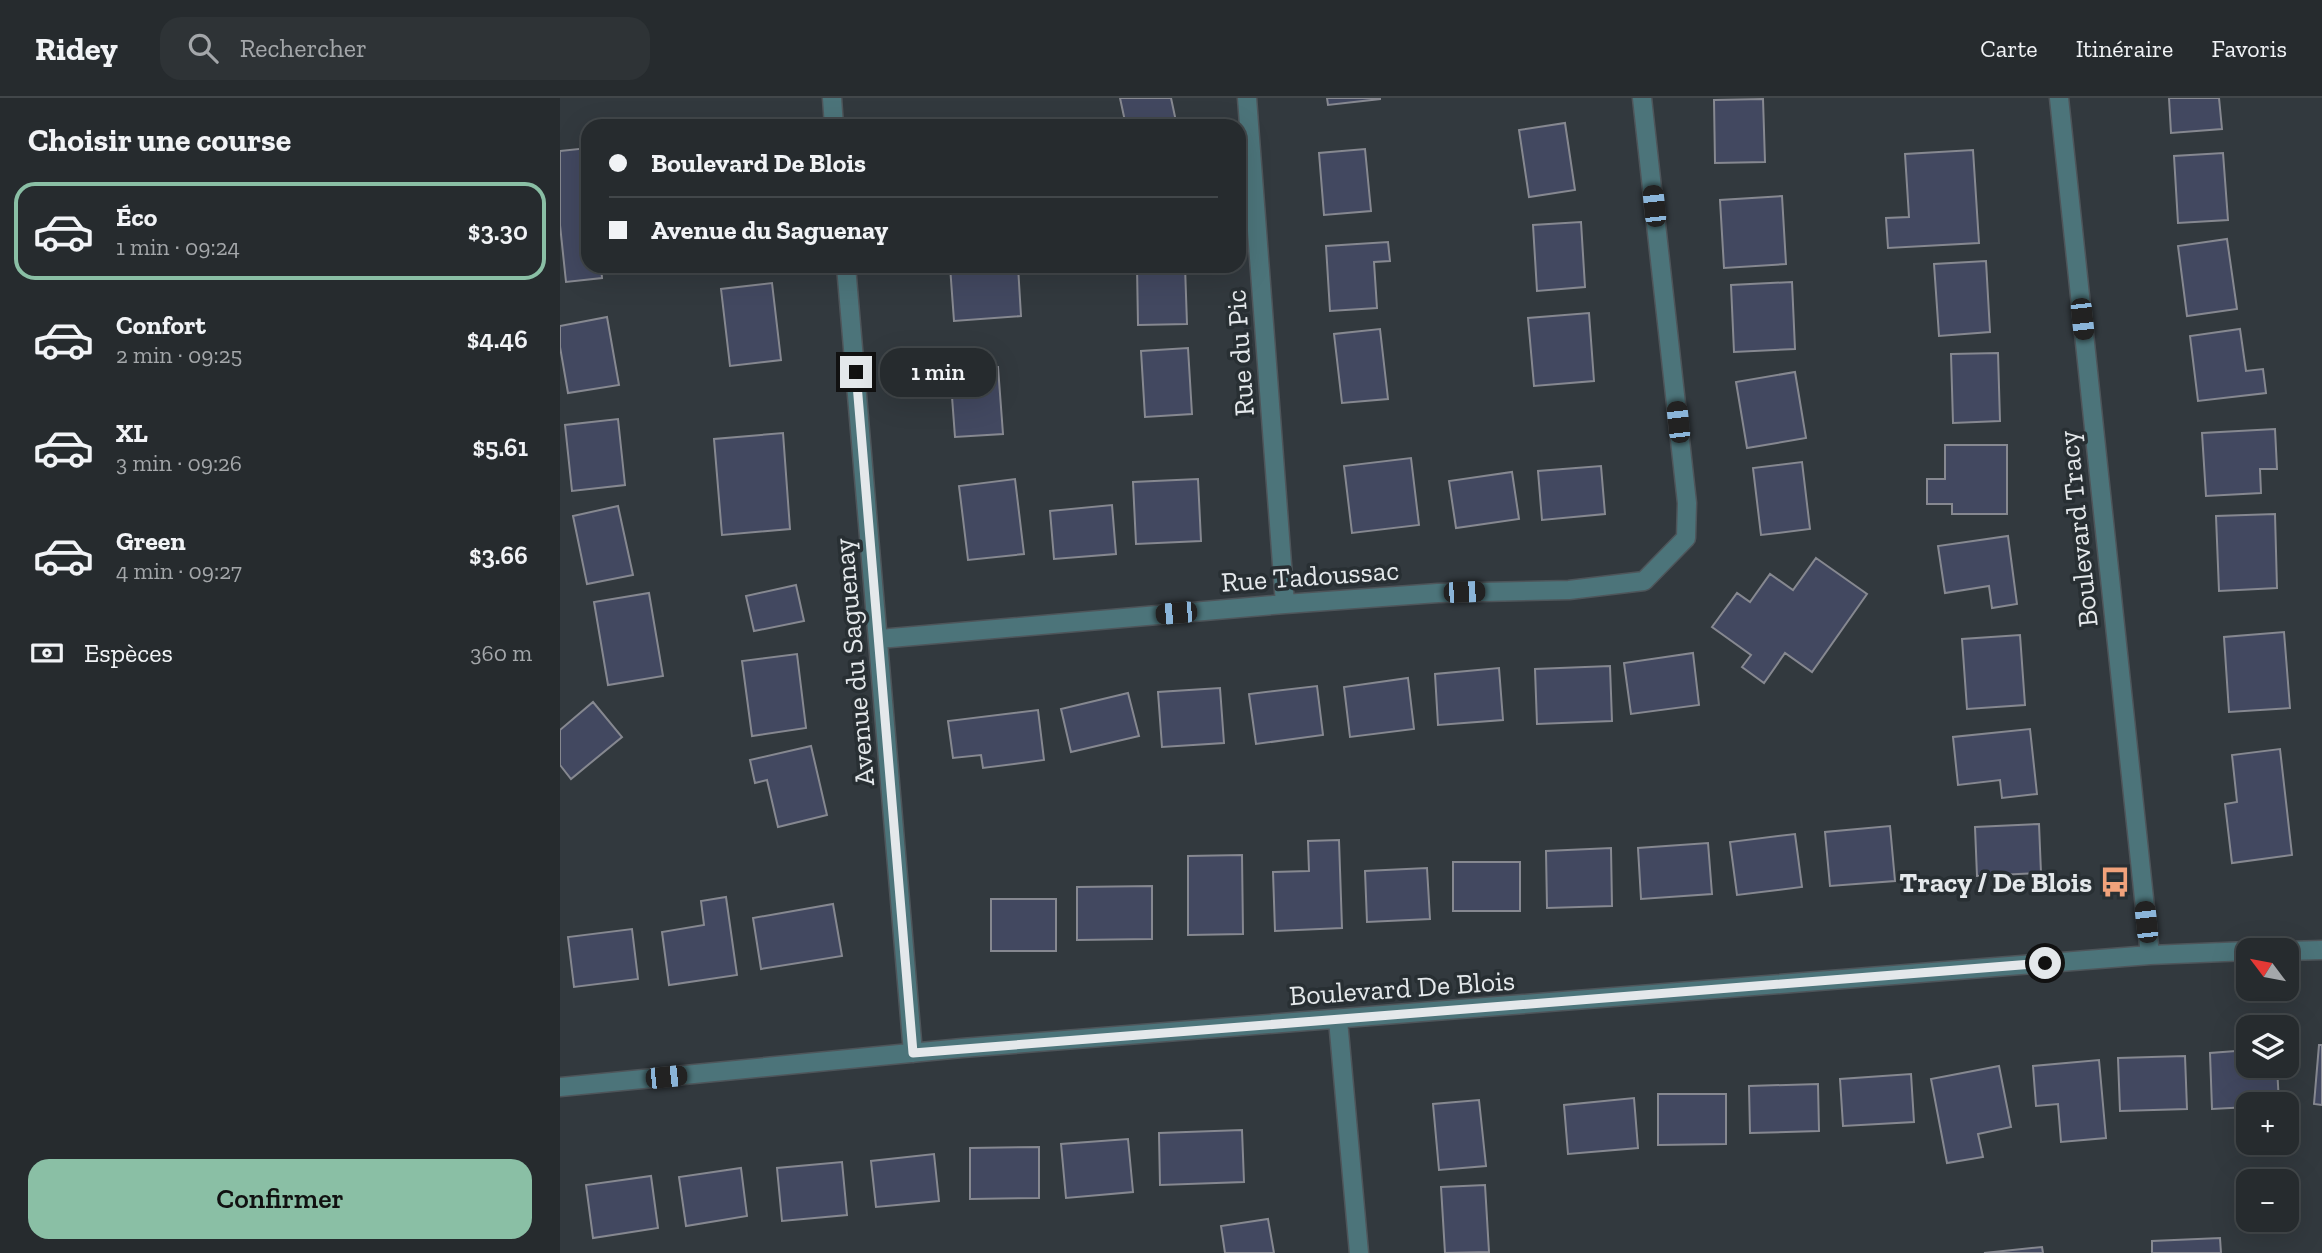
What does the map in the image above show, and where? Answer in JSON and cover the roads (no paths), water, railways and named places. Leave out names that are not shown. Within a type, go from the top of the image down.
[{"type":"street","points":[[832,98],[834,119]]},
{"type":"street","name":"Rue du Pic","points":[[1247,98],[1285,604]]},
{"type":"street","name":"Rue Tadoussac","points":[[879,639],[1285,604],[1438,593],[1569,590],[1644,582],[1686,538],[1687,503],[1642,98]]},
{"type":"street","name":"Boulevard Tracy","points":[[2059,98],[2150,955]]},
{"type":"street","name":"Avenue du Saguenay","points":[[847,273],[913,1053]]},
{"type":"street","points":[[2300,951],[2322,950]]},
{"type":"street","name":"Boulevard De Blois","points":[[560,1087],[913,1053],[2150,955],[2236,952]]},
{"type":"street","points":[[1339,1020],[1359,1253]]},
{"type":"place","name":"Tracy / De Blois","points":[[2115,882]]}]
